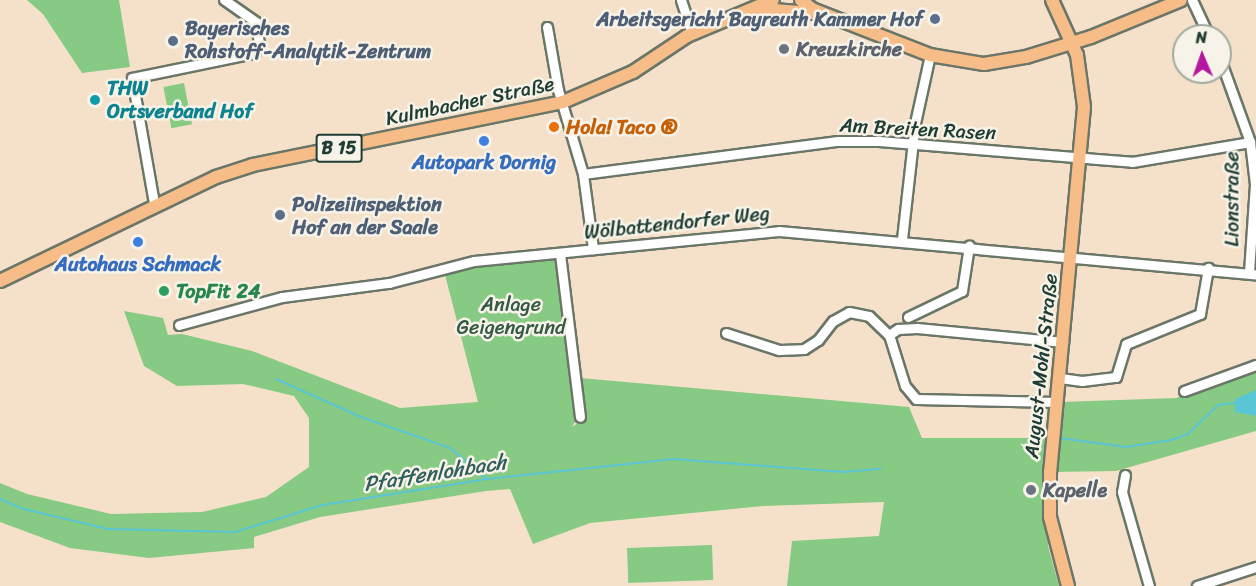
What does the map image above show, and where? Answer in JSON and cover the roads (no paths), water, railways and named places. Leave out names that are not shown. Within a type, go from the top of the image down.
[{"type":"main road","name":"Kulmbacher Straße","points":[[0,281],[154,203],[253,165],[563,102],[633,72],[692,34],[773,0]]},
{"type":"main road","name":"B 15","points":[[801,0],[812,9],[930,55],[984,64],[1073,43],[1181,0]]},
{"type":"main road","name":"August-Mohl-Straße","points":[[1052,0],[1073,43],[1083,94],[1082,159],[1052,437],[1050,517],[1068,586]]},
{"type":"main road","name":"B 15","points":[[745,11],[792,9],[845,21]]},
{"type":"street","points":[[154,203],[132,78],[254,53],[259,44],[256,22],[224,0]]},
{"type":"street","points":[[681,0],[692,34]]},
{"type":"street","points":[[1192,0],[1203,24]]},
{"type":"street","points":[[547,27],[563,102],[583,174],[593,249]]},
{"type":"street","points":[[903,239],[912,144],[930,55]]},
{"type":"street","name":"Lionstraße","points":[[1229,84],[1250,142],[1255,184],[1253,274]]},
{"type":"street","name":"Am Breiten Rasen","points":[[583,174],[809,144],[864,140],[1132,162],[1250,142]]},
{"type":"street","name":"Wölbattendorfer Weg","points":[[179,325],[282,297],[389,283],[474,261],[779,231],[903,239],[1253,274]]},
{"type":"street","points":[[908,317],[962,291],[969,246]]},
{"type":"street","points":[[560,254],[579,417]]},
{"type":"street","points":[[1060,378],[1082,381],[1116,377],[1126,344],[1200,314],[1208,268]]},
{"type":"street","points":[[726,333],[779,350],[804,349],[818,340],[833,321],[849,312],[869,316],[889,335],[911,398],[928,401],[1057,402]]},
{"type":"street","points":[[889,335],[898,329],[917,328],[1063,342]]},
{"type":"street","points":[[1184,391],[1256,365]]},
{"type":"street","points":[[1125,475],[1122,492],[1149,586]]},
{"type":"street","points":[[1197,586],[1256,567]]},
{"type":"water","points":[[1256,390],[1256,416],[1235,412],[1235,399]]},
{"type":"waterway","points":[[276,379],[361,417],[450,448],[487,479]]},
{"type":"waterway","name":"Pfaffenlohbach","points":[[1059,438],[1126,447],[1171,440],[1188,434],[1218,405],[1235,403]]},
{"type":"waterway","name":"Pfaffenlohbach","points":[[0,499],[24,509],[108,529],[235,532],[323,505],[487,479],[674,459],[844,472],[881,469]]},
{"type":"place","name":"Arbeitsgericht Bayreuth Kammer Hof","points":[[935,19]]},
{"type":"place","name":"Bayerisches Rohstoff-Analytik-Zentrum","points":[[173,41]]},
{"type":"place","name":"Kreuzkirche","points":[[784,49]]},
{"type":"place","name":"THW Ortsverband Hof","points":[[95,100]]},
{"type":"place","name":"Hola! Taco ®","points":[[554,127]]},
{"type":"place","name":"Autopark Dornig","points":[[484,141]]},
{"type":"place","name":"Polizeiinspektion Hof an der Saale","points":[[280,215]]},
{"type":"place","name":"Autohaus Schmack","points":[[138,242]]},
{"type":"place","name":"TopFit 24","points":[[164,291]]},
{"type":"place","name":"Kapelle","points":[[1031,490]]},
{"type":"park label","name":"Anlage Geigengrund","points":[[511,316]]}]
